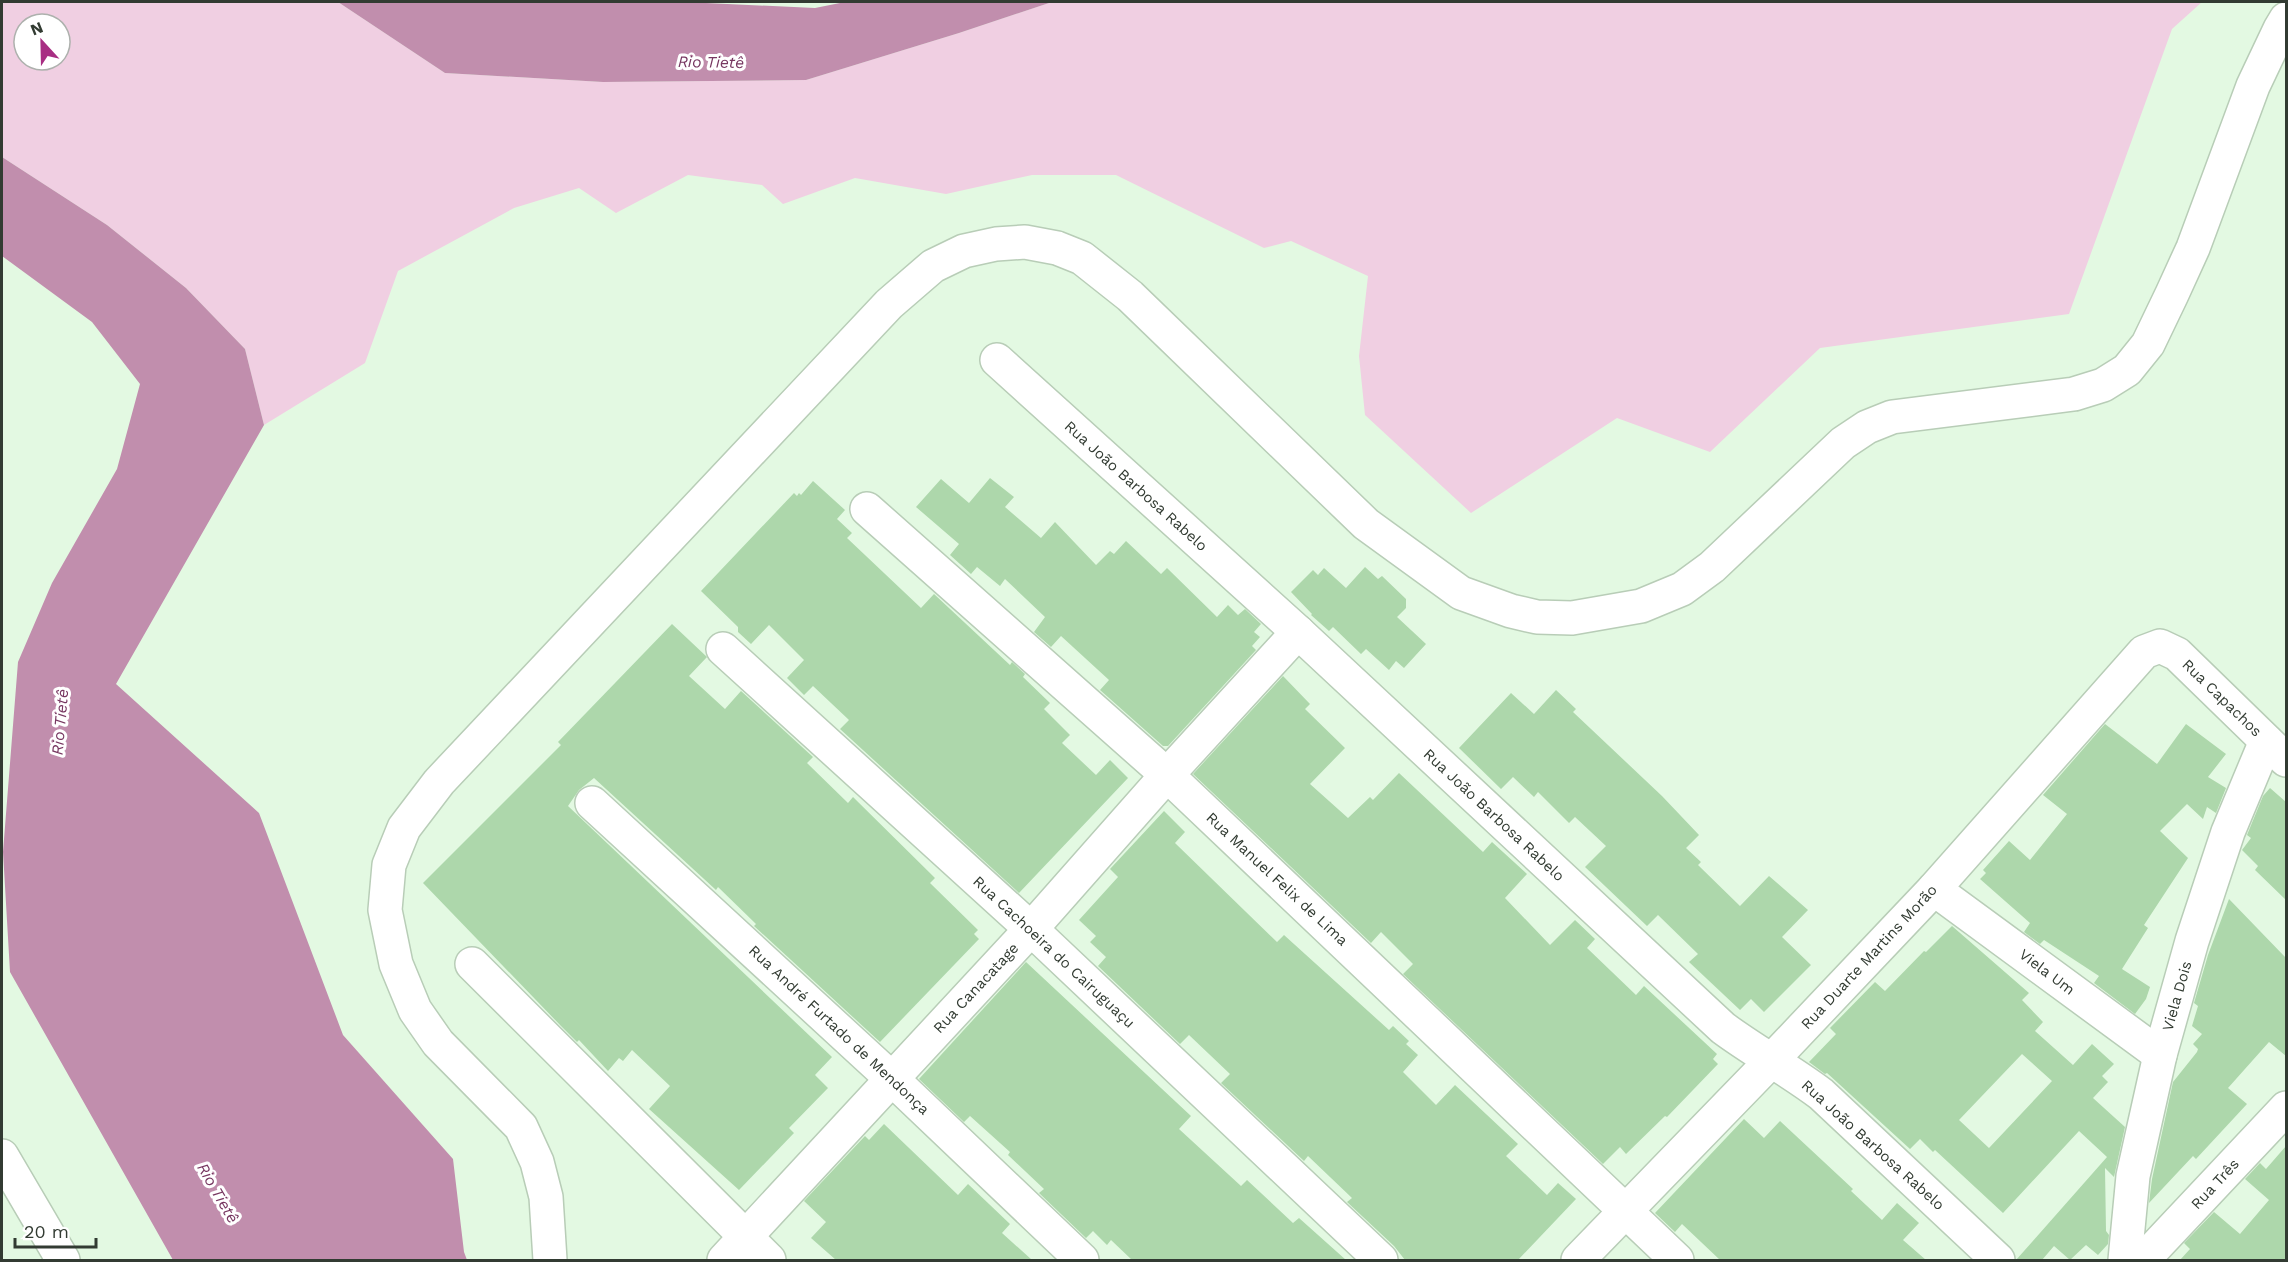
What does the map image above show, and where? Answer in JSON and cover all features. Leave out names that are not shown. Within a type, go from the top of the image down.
[{"type":"street","points":[[550,1260],[546,1197],[537,1162],[521,1128],[438,1043],[405,991],[396,964],[386,910],[389,865],[404,828],[439,782],[889,304],[933,266],[964,251],[996,244],[1016,243],[1057,248],[1082,258],[1138,304],[1366,524],[1461,593],[1511,611],[1537,617],[1572,618],[1641,606],[1682,589],[1712,567],[1844,443],[1867,426],[1892,417],[2074,394],[2103,385],[2127,370],[2148,344],[2193,248],[2253,86],[2286,19]]},
{"type":"street","name":"Rua João Barbosa Rabelo","points":[[997,360],[1298,632],[1723,1028],[1821,1094],[1998,1260]]},
{"type":"street","name":"Rua Manuel Felix de Lima","points":[[867,509],[1167,776],[1677,1260]]},
{"type":"street","name":"Rua Canacatage","points":[[735,1249],[1031,929],[1298,632]]},
{"type":"street","name":"Rua Capachos","points":[[2153,647],[2160,646],[2177,654],[2276,751]]},
{"type":"street","name":"Rua Duarte Martins Morão","points":[[1578,1260],[1935,888],[2136,660],[2153,647]]},
{"type":"street","name":"Rua Cachoeira do Cairuguaçu","points":[[723,649],[1031,929],[1380,1260]]},
{"type":"street","name":"Viela Dois","points":[[2125,1260],[2133,1176],[2160,1055],[2192,941],[2228,832],[2276,751]]},
{"type":"street","name":"Rua André Furtado de Mendonça","points":[[592,803],[891,1078],[1082,1260]]},
{"type":"street","name":"Viela Um","points":[[1935,888],[2160,1055]]},
{"type":"street","points":[[472,964],[735,1249],[769,1260]]},
{"type":"street","name":"Rua Três","points":[[2143,1260],[2286,1108]]},
{"type":"street","points":[[2,1156],[63,1260]]},
{"type":"shaded area","points":[[2,2],[338,2],[445,73],[603,82],[806,80],[1052,2],[2202,2],[2172,29],[2069,314],[1820,348],[1710,452],[1617,418],[1471,513],[1365,415],[1359,356],[1368,276],[1291,241],[1264,248],[1116,175],[1032,175],[946,194],[855,178],[783,204],[762,185],[688,175],[616,213],[579,188],[514,208],[398,271],[365,363],[264,425],[245,349],[186,288],[107,225],[2,157]]},
{"type":"water","name":"Rio Tietê","points":[[338,2],[685,2],[815,8],[845,2],[1052,2],[806,80],[603,82],[445,73]]},
{"type":"water","name":"Rio Tietê","points":[[2,157],[107,225],[186,288],[245,349],[264,425],[116,684],[259,813],[343,1035],[453,1159],[464,1252],[467,1260],[173,1260],[10,972],[3,852],[18,662],[52,583],[117,469],[140,384],[92,322],[2,256]]},
{"type":"building","points":[[990,478],[1014,497],[1005,507],[1041,538],[1055,522],[1096,565],[1110,551],[1114,554],[1126,541],[1161,574],[1167,568],[1217,617],[1228,605],[1238,615],[1245,609],[1261,624],[1254,632],[1260,637],[1252,646],[1256,650],[1168,746],[1163,746],[1100,690],[1109,680],[1061,636],[1051,647],[1034,632],[1045,617],[1005,579],[1000,586],[977,567],[971,574],[950,555],[959,544],[916,507],[941,479],[969,503]]},
{"type":"building","points":[[813,481],[845,510],[837,519],[852,533],[847,538],[921,608],[934,594],[1010,665],[1012,662],[1025,674],[1023,677],[1050,703],[1044,709],[1070,735],[1062,743],[1096,775],[1110,760],[1128,778],[1019,893],[840,729],[849,720],[813,686],[804,695],[787,678],[804,660],[769,625],[751,644],[738,632],[738,627],[701,591],[794,493],[797,496],[799,493],[801,495]]},
{"type":"building","points":[[1365,567],[1378,579],[1382,576],[1406,599],[1406,608],[1397,617],[1426,644],[1404,668],[1396,661],[1389,670],[1366,649],[1361,654],[1333,627],[1329,631],[1291,592],[1313,570],[1318,575],[1324,568],[1346,588]]},
{"type":"building","points":[[672,624],[707,657],[689,676],[725,709],[741,691],[813,757],[807,763],[848,803],[853,797],[935,878],[930,883],[978,930],[974,934],[979,939],[880,1042],[754,926],[756,924],[718,887],[716,890],[594,778],[579,790],[568,806],[832,1057],[815,1075],[828,1088],[789,1128],[794,1133],[739,1190],[649,1109],[670,1086],[632,1050],[623,1061],[619,1058],[608,1071],[579,1040],[577,1042],[561,1026],[423,883],[561,745],[558,742]]},
{"type":"building","points":[[1283,676],[1310,704],[1305,709],[1345,748],[1310,784],[1348,818],[1370,797],[1373,800],[1399,773],[1483,852],[1492,842],[1527,874],[1505,898],[1550,945],[1575,920],[1595,939],[1587,948],[1636,995],[1644,986],[1717,1054],[1713,1059],[1718,1064],[1667,1117],[1665,1116],[1626,1154],[1620,1147],[1603,1164],[1403,974],[1413,964],[1381,932],[1371,943],[1193,774]]},
{"type":"building","points":[[1556,690],[1576,709],[1573,712],[1662,796],[1699,835],[1686,848],[1701,862],[1698,865],[1740,906],[1769,876],[1808,910],[1782,937],[1811,965],[1764,1012],[1751,999],[1740,1010],[1689,962],[1698,954],[1658,915],[1647,926],[1585,867],[1606,846],[1575,817],[1569,823],[1538,792],[1534,797],[1513,777],[1501,789],[1459,748],[1511,693],[1534,714]]},
{"type":"building","points":[[2105,724],[2157,764],[2186,724],[2226,754],[2208,777],[2226,788],[2216,813],[2207,807],[2203,819],[2187,804],[2160,831],[2188,858],[2144,925],[2148,928],[2122,969],[2150,987],[2146,999],[2135,1014],[2094,983],[2099,976],[2044,940],[2040,944],[2024,932],[2030,923],[1980,879],[1986,873],[1983,870],[2009,841],[2030,860],[2067,814],[2043,795]]},
{"type":"building","points":[[2270,788],[2286,802],[2286,900],[2255,870],[2258,866],[2242,850],[2251,838],[2247,835],[2263,796]]},
{"type":"building","points":[[1164,811],[1185,832],[1175,843],[1277,942],[1284,935],[1389,1030],[1393,1026],[1409,1041],[1406,1044],[1418,1055],[1403,1072],[1436,1105],[1455,1085],[1518,1144],[1506,1156],[1547,1195],[1558,1183],[1576,1199],[1518,1260],[1405,1260],[1394,1246],[1347,1202],[1352,1198],[1308,1156],[1304,1161],[1221,1083],[1230,1074],[1189,1035],[1180,1044],[1098,966],[1106,957],[1090,942],[1096,936],[1079,920],[1118,877],[1110,869]]},
{"type":"building","points":[[2229,899],[2286,958],[2286,1056],[2269,1042],[2228,1088],[2247,1104],[2196,1159],[2193,1156],[2149,1203],[2173,1082],[2197,1052],[2198,1049],[2193,1044],[2202,1034],[2192,1026],[2198,1006],[2194,1003],[2208,955]]},
{"type":"building","points":[[1952,926],[2029,993],[2022,1000],[2043,1022],[2035,1031],[2073,1065],[2092,1044],[2114,1064],[2102,1076],[2108,1082],[2093,1098],[2125,1127],[2114,1177],[2105,1168],[2106,1231],[2109,1235],[2108,1244],[2098,1255],[2086,1245],[2070,1260],[2054,1246],[2042,1260],[2016,1260],[2107,1157],[2079,1131],[2003,1213],[1935,1150],[1933,1152],[1920,1139],[1910,1149],[1827,1073],[1825,1074],[1809,1062],[1836,1034],[1830,1028],[1875,982],[1885,991],[1924,951],[1926,952]],"holes":[[[2022,1054],[2052,1081],[1989,1148],[1959,1120]]]},
{"type":"building","points":[[1026,962],[1191,1116],[1179,1129],[1241,1186],[1247,1180],[1293,1223],[1299,1218],[1346,1260],[1132,1260],[1111,1240],[1107,1245],[1093,1231],[1086,1238],[1039,1193],[1044,1189],[1008,1155],[1010,1152],[970,1116],[964,1122],[919,1079]]},
{"type":"building","points":[[1744,1119],[1764,1138],[1780,1121],[1853,1189],[1851,1191],[1882,1220],[1897,1203],[1919,1223],[1903,1240],[1926,1260],[1720,1260],[1682,1224],[1675,1232],[1655,1213]]},
{"type":"building","points":[[884,1124],[958,1195],[968,1184],[1010,1224],[1002,1233],[1032,1260],[836,1260],[811,1238],[826,1222],[804,1201],[865,1136],[869,1140]]},
{"type":"building","points":[[2286,1146],[2286,1260],[2180,1260],[2190,1249],[2184,1243],[2214,1212],[2240,1234],[2269,1200],[2245,1179],[2260,1163],[2266,1169]]}]
